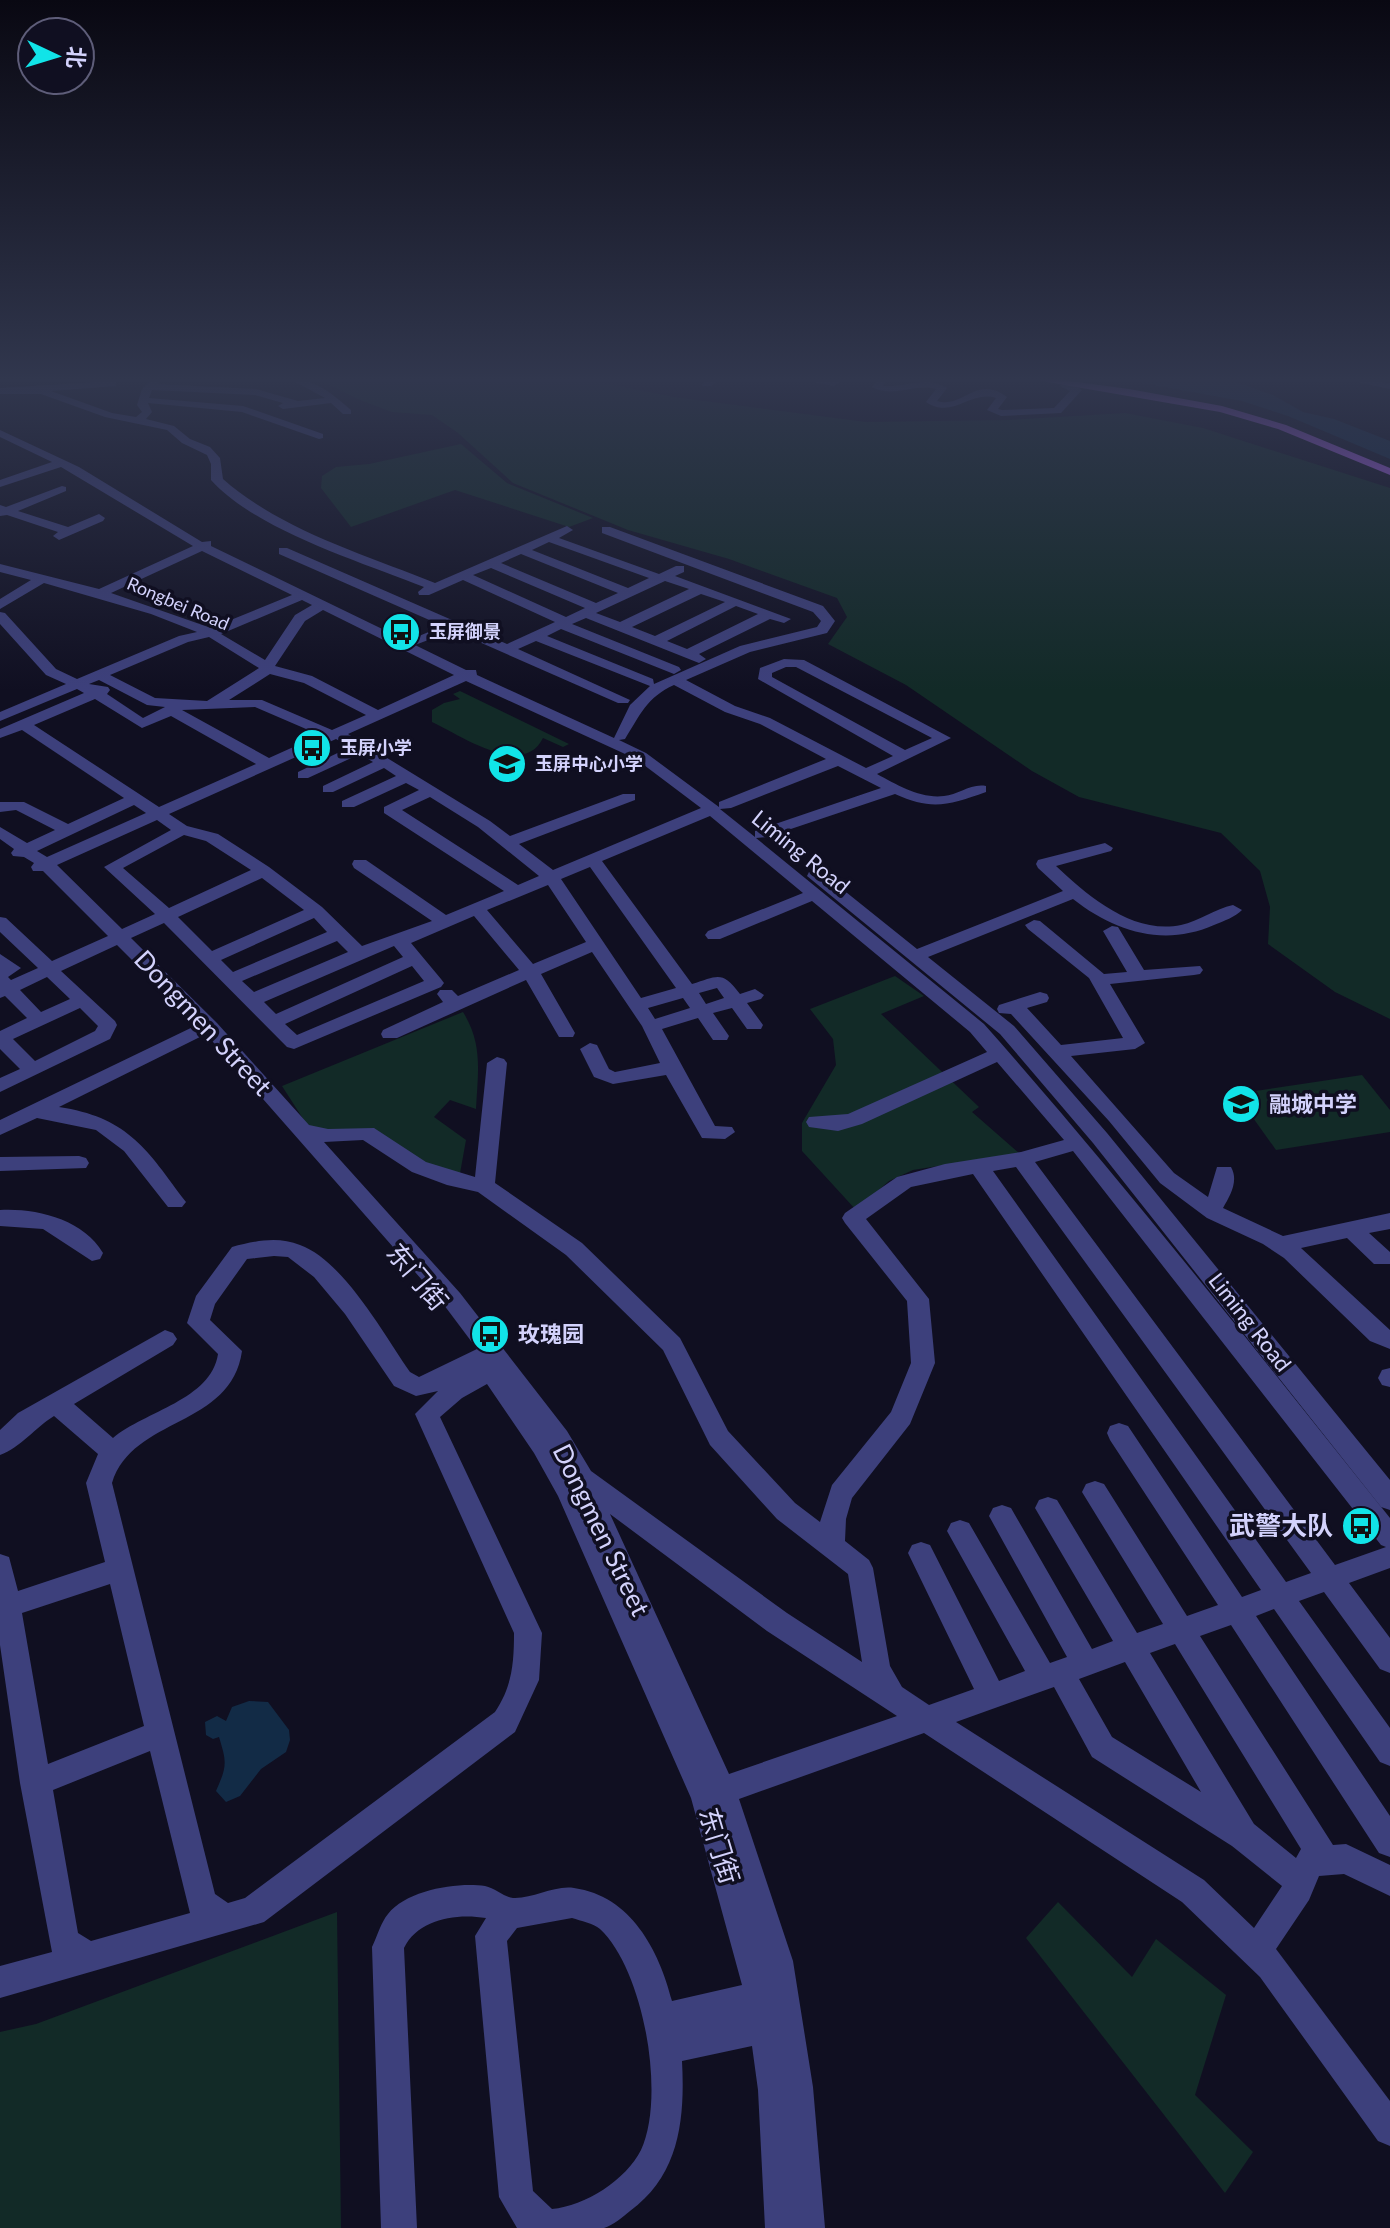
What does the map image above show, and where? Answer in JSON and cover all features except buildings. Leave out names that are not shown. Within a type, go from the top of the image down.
[{"type":"street","name":"Liming Road","points":[[96,483],[204,545],[321,606],[620,736],[681,768],[717,807],[815,894],[977,1028],[1001,1053],[1078,1143],[1390,1537]]},
{"type":"street","name":"Liming Road","points":[[105,483],[204,545],[411,642],[641,756],[761,834],[1007,1030],[1100,1138],[1387,1491]]},
{"type":"street","points":[[220,483],[266,514],[434,587]]},
{"type":"street","points":[[2,511],[62,489]]},
{"type":"street","points":[[2,511],[70,532]]},
{"type":"street","points":[[52,538],[99,518]]},
{"type":"street","points":[[399,602],[567,530]]},
{"type":"street","points":[[606,530],[818,609],[828,621],[822,630],[745,649],[674,675],[637,705],[620,736]]},
{"type":"street","points":[[549,538],[784,619]]},
{"type":"street","points":[[100,593],[204,545]]},
{"type":"street","points":[[521,550],[629,593]]},
{"type":"street","points":[[283,551],[623,700]]},
{"type":"street","points":[[491,563],[621,627],[694,657],[769,614]]},
{"type":"street","name":"Rongbei Road","points":[[0,568],[100,593],[211,633],[268,668],[291,677],[307,679],[377,715]]},
{"type":"street","points":[[507,649],[680,569]]},
{"type":"street","points":[[462,575],[674,675],[730,709],[765,721],[921,800],[946,801],[981,789]]},
{"type":"street","points":[[0,605],[41,579]]},
{"type":"street","points":[[621,627],[700,589]]},
{"type":"street","points":[[0,717],[184,639],[211,633],[301,596]]},
{"type":"street","points":[[656,641],[735,602]]},
{"type":"street","points":[[210,705],[268,668],[300,618],[321,606]]},
{"type":"street","points":[[0,616],[51,672],[96,693],[142,724],[178,707]]},
{"type":"street","points":[[411,642],[438,629],[440,620]]},
{"type":"street","points":[[411,642],[442,630],[462,630]]},
{"type":"street","points":[[536,636],[648,682]]},
{"type":"street","points":[[866,774],[905,756],[944,738],[799,663],[784,663],[765,671],[765,679],[905,756]]},
{"type":"street","points":[[33,858],[159,813],[470,673]]},
{"type":"street","points":[[99,675],[152,702],[178,707],[257,703],[307,679]]},
{"type":"street","points":[[801,698],[837,683]]},
{"type":"street","points":[[0,734],[117,685]]},
{"type":"street","points":[[257,703],[334,734],[385,762],[509,842],[551,877],[651,1026],[709,1133],[725,1132]]},
{"type":"street","points":[[178,707],[268,764]]},
{"type":"street","points":[[23,724],[182,830],[212,837],[263,871],[316,911],[359,953]]},
{"type":"street","points":[[303,775],[361,748]]},
{"type":"street","points":[[400,941],[717,807],[838,760]]},
{"type":"street","points":[[328,789],[385,762]]},
{"type":"street","points":[[348,804],[408,776]]},
{"type":"street","points":[[761,834],[895,789]]},
{"type":"street","points":[[430,791],[390,810],[518,892]]},
{"type":"street","points":[[509,842],[629,797]]},
{"type":"street","points":[[33,858],[68,830],[137,798]]},
{"type":"street","points":[[0,807],[18,805],[68,830]]},
{"type":"street","points":[[182,830],[112,867],[167,916],[294,1043],[435,983]]},
{"type":"street","points":[[0,832],[33,858]]},
{"type":"street","name":"东门街","points":[[0,841],[33,858],[116,938],[294,1128],[492,1361],[569,1492],[713,1794],[755,1966],[763,2012],[775,2090],[783,2228]]},
{"type":"street","points":[[1105,848],[1044,864],[1073,893],[1118,921],[1168,932],[1199,925],[1233,910]]},
{"type":"street","points":[[593,860],[720,1036]]},
{"type":"street","points":[[360,864],[445,922]]},
{"type":"street","points":[[2,984],[50,967],[263,871]]},
{"type":"street","points":[[915,956],[1073,893]]},
{"type":"street","points":[[714,935],[815,894]]},
{"type":"street","points":[[477,909],[531,973],[566,1033]]},
{"type":"street","points":[[210,958],[316,911]]},
{"type":"street","points":[[0,922],[108,1025],[103,1035],[0,1086]]},
{"type":"street","points":[[1034,925],[1082,961],[1100,980],[1135,1043],[1058,1051]]},
{"type":"street","points":[[1112,931],[1139,976]]},
{"type":"street","points":[[231,979],[340,933]]},
{"type":"street","name":"Dongmen Street","points":[[116,938],[210,1027],[294,1128]]},
{"type":"street","points":[[252,1000],[397,938],[455,1004]]},
{"type":"street","points":[[0,952],[21,942]]},
{"type":"street","points":[[390,1034],[596,944]]},
{"type":"street","points":[[1100,980],[1198,975],[1182,951]]},
{"type":"street","points":[[273,1022],[415,958]]},
{"type":"street","points":[[0,959],[12,968],[2,984]]},
{"type":"street","points":[[637,1005],[721,981],[754,1025]]},
{"type":"street","points":[[2,984],[39,1020]]},
{"type":"street","points":[[651,1026],[755,995]]},
{"type":"street","points":[[989,1014],[1040,998]]},
{"type":"street","points":[[33,1070],[0,1038],[84,999]]},
{"type":"street","points":[[1015,1007],[1058,1051],[1167,1178],[1216,1213],[1281,1244],[1378,1335],[1390,1340]]},
{"type":"street","points":[[0,1128],[199,1030]]},
{"type":"street","points":[[590,1049],[601,1073],[613,1078],[671,1067]]},
{"type":"street","points":[[816,1122],[838,1124],[855,1119],[1001,1053]]},
{"type":"street","points":[[484,1186],[497,1063]]},
{"type":"street","points":[[33,1111],[69,1114],[101,1122],[123,1136],[175,1202]]},
{"type":"street","points":[[294,1128],[328,1136],[367,1133],[419,1167],[454,1180],[484,1186],[574,1249],[672,1344],[719,1438],[786,1511],[860,1568],[877,1668],[894,1700]]},
{"type":"street","points":[[832,1544],[833,1519],[841,1493],[901,1417],[923,1363],[918,1299],[853,1218],[904,1182],[978,1165],[1021,1159],[1078,1143]]},
{"type":"street","points":[[1021,1159],[1390,1660]]},
{"type":"street","points":[[0,1164],[79,1163]]},
{"type":"street","points":[[978,1165],[1390,1752]]},
{"type":"street","points":[[1216,1213],[1224,1187],[1224,1172]]},
{"type":"street","points":[[1216,1213],[1253,1212]]},
{"type":"street","points":[[0,1218],[21,1216],[48,1220],[66,1230],[92,1253]]},
{"type":"street","points":[[1281,1244],[1390,1221]]},
{"type":"street","points":[[1351,1229],[1382,1258]]},
{"type":"street","points":[[225,1919],[202,1904],[99,1483],[113,1452],[123,1442],[208,1392],[224,1379],[231,1365],[230,1351],[198,1323],[204,1302],[240,1253],[280,1247],[299,1251],[344,1298],[402,1379],[416,1387],[492,1361]]},
{"type":"street","points":[[0,1445],[27,1420],[165,1339]]},
{"type":"street","points":[[0,1982],[253,1911],[505,1722],[522,1697],[528,1667],[528,1633],[427,1414],[492,1361]]},
{"type":"street","name":"Dongmen Street","points":[[492,1361],[558,1438],[581,1477],[713,1794],[777,1961],[796,2087],[807,2228]]},
{"type":"street","points":[[56,1403],[113,1452]]},
{"type":"street","points":[[1119,1433],[1390,1842]]},
{"type":"street","points":[[553,1464],[581,1477],[777,1622],[1193,1891],[1271,1966],[1390,2129]]},
{"type":"street","points":[[1095,1492],[1325,1860]]},
{"type":"street","points":[[1048,1508],[1243,1835]]},
{"type":"street","points":[[1002,1516],[1063,1671],[1102,1747],[1243,1835],[1301,1882]]},
{"type":"street","points":[[960,1531],[1063,1671]]},
{"type":"street","points":[[921,1553],[992,1696]]},
{"type":"street","points":[[713,1794],[1390,1557]]},
{"type":"street","points":[[0,1565],[64,1942],[88,1958]]},
{"type":"street","points":[[5,1607],[120,1569]]},
{"type":"street","points":[[35,1783],[160,1733]]},
{"type":"street","points":[[1256,1952],[1301,1882],[1310,1861],[1346,1859],[1390,1881]]},
{"type":"street","points":[[399,2228],[388,1947],[399,1924],[419,1910],[464,1900],[489,1902],[509,1914]]},
{"type":"street","points":[[572,1903],[610,1917],[635,1948],[655,1999],[662,2034],[667,2091],[661,2143],[644,2178],[583,2220],[552,2227],[530,2218],[516,2197],[491,1936],[509,1914],[572,1903]]},
{"type":"street","points":[[662,2034],[763,2012]]},
{"type":"green space","points":[[321,483],[507,483],[593,518],[569,527],[455,490],[351,527],[321,488]]},
{"type":"green space","points":[[513,483],[1374,483],[1390,488],[1390,1019],[1335,992],[1268,944],[1270,907],[1260,871],[1221,833],[1079,797],[1032,771],[906,685],[828,644],[847,617],[837,598],[729,559],[628,530]]},
{"type":"green space","points":[[460,691],[569,744],[563,747],[543,738],[534,750],[521,755],[506,754],[474,744],[432,722],[432,710],[460,699],[453,694]]},
{"type":"green space","points":[[895,976],[924,996],[881,1014],[979,1107],[972,1112],[1019,1153],[913,1170],[889,1181],[856,1210],[802,1151],[802,1123],[836,1065],[833,1039],[810,1009]]},
{"type":"green space","points":[[463,1012],[476,1047],[476,1109],[450,1100],[434,1117],[466,1140],[459,1179],[343,1131],[309,1128],[282,1086]]},
{"type":"green space","points":[[1362,1075],[1390,1110],[1390,1132],[1276,1150],[1236,1094]]},
{"type":"green space","points":[[1058,1902],[1132,1977],[1156,1939],[1226,1995],[1195,2095],[1253,2152],[1225,2193],[1026,1938]]},
{"type":"green space","points":[[337,1912],[341,2228],[0,2228],[0,2032],[36,2024]]},
{"type":"water","points":[[249,1701],[268,1702],[289,1730],[290,1740],[286,1752],[261,1769],[240,1796],[226,1802],[216,1791],[225,1764],[222,1746],[219,1737],[213,1739],[206,1735],[205,1722],[217,1716],[226,1721],[232,1707]]},
{"type":"place","name":"玉屏御景","points":[[401,632]]},
{"type":"place","name":"玉屏小学","points":[[312,748]]},
{"type":"place","name":"玉屏中心小学","points":[[507,764]]},
{"type":"place","name":"融城中学","points":[[1241,1104]]},
{"type":"place","name":"玫瑰园","points":[[490,1334]]},
{"type":"place","name":"武警大队","points":[[1361,1526]]}]
